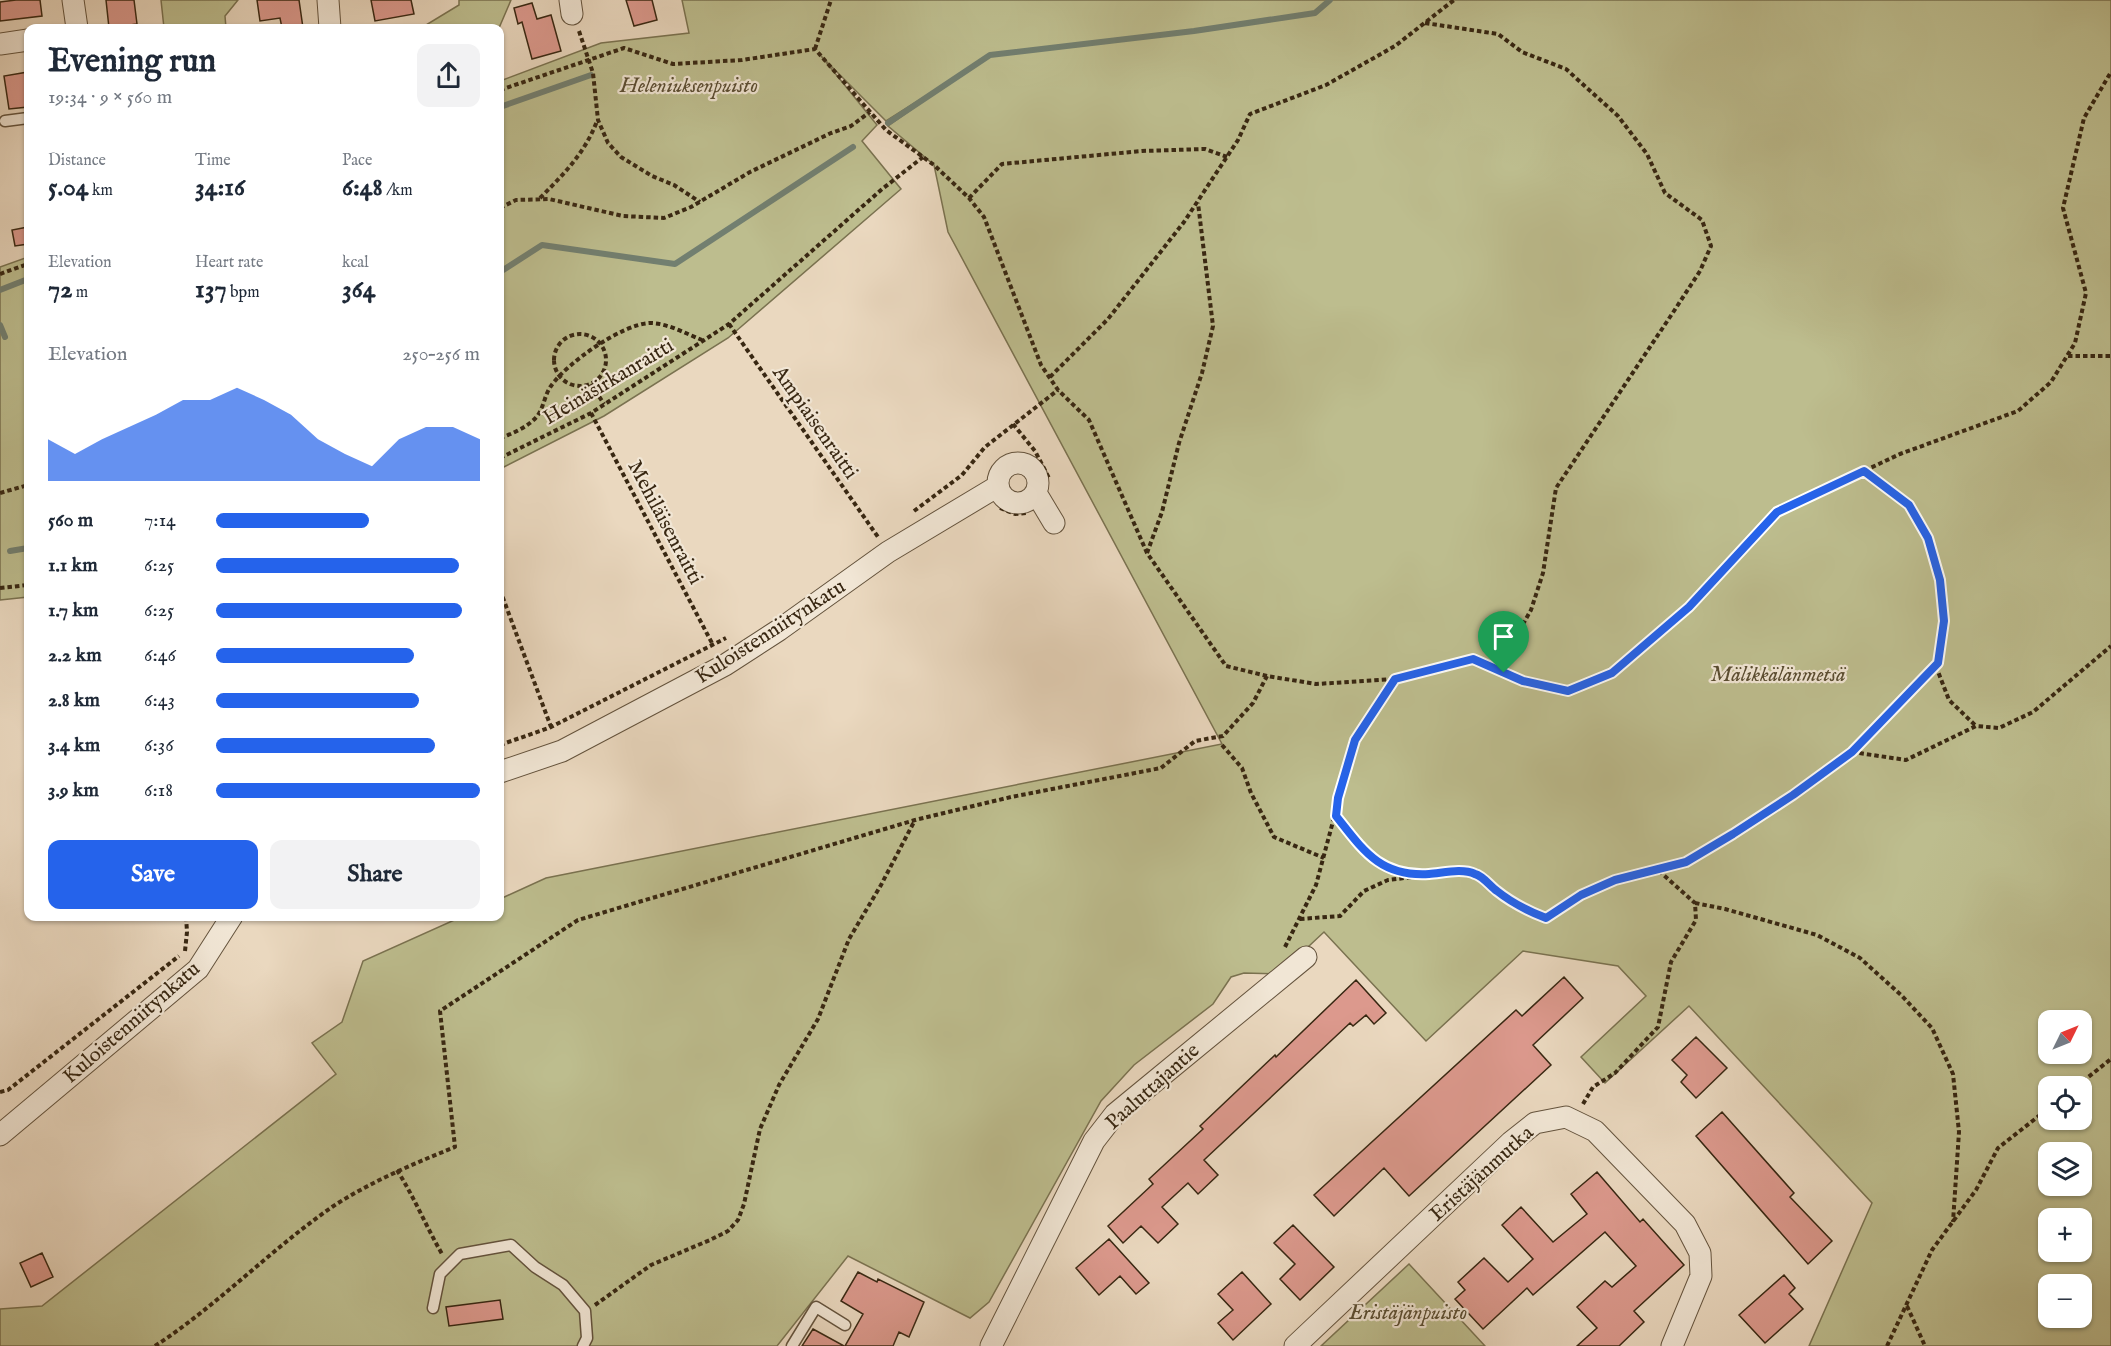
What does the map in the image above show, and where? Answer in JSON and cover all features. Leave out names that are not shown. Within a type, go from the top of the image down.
[{"type":"street","points":[[73,0],[76,24]]},
{"type":"street","points":[[328,0],[330,24]]},
{"type":"street","points":[[0,44],[24,41]]},
{"type":"street","points":[[1013,463],[1032,468],[1036,474],[1038,487],[1036,493],[1027,502],[1014,503],[1002,496],[998,486],[1002,471],[1013,463]]},
{"type":"street","name":"Kuloistenniitynkatu","points":[[504,771],[562,751],[725,666],[888,552],[998,486]]},
{"type":"street","points":[[1036,493],[1054,523]]},
{"type":"street","name":"Kuloistenniitynkatu","points":[[0,1135],[9,1118],[198,969],[229,921]]},
{"type":"street","name":"Paaluttajantie","points":[[991,1346],[1094,1140],[1115,1114],[1306,957]]},
{"type":"street","name":"Eristäjänmutka","points":[[1295,1346],[1511,1142],[1535,1123],[1566,1117],[1575,1121]]},
{"type":"street","points":[[1575,1121],[1594,1131],[1685,1224],[1700,1253],[1701,1276],[1672,1346]]},
{"type":"lane","points":[[4,121],[24,118]]},
{"type":"lane","points":[[433,1308],[440,1274],[460,1254],[511,1245],[535,1267],[563,1285],[585,1311],[586,1338],[583,1346]]},
{"type":"lane","points":[[792,1346],[816,1307],[845,1324]]},
{"type":"path","points":[[815,49],[831,0]]},
{"type":"path","points":[[1050,377],[1108,319],[1184,222],[1238,140],[1250,114],[1326,86],[1395,46],[1454,0]]},
{"type":"path","points":[[571,7],[590,58],[598,120],[608,143],[621,157],[652,176],[674,185],[700,202]]},
{"type":"path","points":[[1425,23],[1498,34],[1522,52],[1566,69],[1618,116],[1647,154],[1665,193],[1702,220],[1712,246],[1687,291],[1556,488],[1543,573],[1531,610],[1514,640],[1504,673]]},
{"type":"path","points":[[504,89],[624,48],[673,64],[742,60],[815,49]]},
{"type":"path","points":[[815,49],[886,130],[923,157],[969,198],[984,217],[1041,365],[1058,390],[1089,420],[1147,554],[1227,666],[1316,684],[1395,679],[1473,659],[1523,681],[1568,691],[1612,673],[1689,607],[1777,512],[1900,454],[2018,411],[2050,382],[2075,343],[2086,293],[2063,208],[2084,118],[2111,72]]},
{"type":"path","points":[[504,206],[516,200],[549,199],[623,216],[664,218],[700,202],[750,172],[831,133],[851,126],[870,112]]},
{"type":"path","points":[[539,199],[569,170],[592,134],[598,120]]},
{"type":"path","points":[[969,198],[1002,164],[1142,151],[1204,149],[1227,157]]},
{"type":"path","name":"Heinäsirkanraitti","points":[[504,456],[591,413],[729,324],[881,190],[923,157]]},
{"type":"path","points":[[1147,554],[1162,512],[1179,443],[1202,373],[1213,326],[1197,202]]},
{"type":"path","points":[[0,274],[24,265]]},
{"type":"path","points":[[504,437],[514,434],[538,415],[549,388],[559,376],[601,343],[639,325],[652,323],[703,341]]},
{"type":"path","name":"Ampiaisenraitti","points":[[729,324],[878,537]]},
{"type":"path","points":[[582,333],[601,343],[606,356],[605,368],[599,378],[591,384],[572,385],[559,376],[554,364],[554,355],[557,347],[565,338],[582,333]]},
{"type":"path","points":[[2067,356],[2111,356]]},
{"type":"path","points":[[591,384],[604,404]]},
{"type":"path","points":[[906,516],[962,475],[985,447],[1058,390]]},
{"type":"path","name":"Mehiläisenraitti","points":[[591,413],[713,645]]},
{"type":"path","points":[[1864,471],[1909,505],[1928,538],[1940,580],[1944,621],[1937,669],[1949,700],[1976,726]]},
{"type":"path","points":[[0,493],[24,486]]},
{"type":"path","points":[[869,544],[888,530]]},
{"type":"path","points":[[0,588],[24,585]]},
{"type":"path","points":[[504,601],[551,727]]},
{"type":"path","points":[[504,744],[551,727],[732,634]]},
{"type":"path","points":[[1852,752],[1906,759],[1976,726],[1999,728],[2033,712],[2111,646]]},
{"type":"path","points":[[1300,919],[1340,916],[1364,891],[1388,880],[1455,872],[1476,874],[1498,893],[1523,909],[1546,918],[1581,895],[1615,880],[1686,862],[1793,795],[1852,752],[1938,663]]},
{"type":"path","points":[[155,1346],[180,1330],[280,1246],[333,1207],[397,1170],[455,1147],[440,1011],[578,920],[915,820],[1011,796],[1161,768],[1195,741],[1223,736],[1253,703],[1268,676]]},
{"type":"path","points":[[1283,950],[1316,885],[1355,740],[1395,679]]},
{"type":"path","points":[[1222,745],[1242,768],[1251,793],[1274,837],[1323,858]]},
{"type":"path","points":[[1336,816],[1363,849],[1380,865],[1403,872],[1426,874]]},
{"type":"path","points":[[585,1311],[651,1265],[728,1231],[738,1220],[744,1204],[760,1129],[779,1085],[818,1019],[849,939],[915,820]]},
{"type":"path","points":[[1657,869],[1695,903],[1725,909],[1817,935],[1860,958],[1901,995],[1932,1028],[1953,1074],[1959,1132],[1953,1222]]},
{"type":"path","points":[[1575,1121],[1593,1087],[1615,1072],[1658,1027],[1671,962],[1696,920],[1695,903]]},
{"type":"path","points":[[0,1092],[8,1090],[185,952],[188,932],[187,921]]},
{"type":"path","points":[[2090,1076],[2111,1059]]},
{"type":"path","points":[[1887,1346],[1932,1250],[1976,1190],[1998,1148],[2038,1117]]},
{"type":"path","points":[[397,1170],[416,1200],[425,1224],[448,1265]]},
{"type":"path","points":[[1906,1305],[1925,1346]]},
{"type":"green space","points":[[161,0],[238,0],[225,16],[226,24],[164,24]]},
{"type":"green space","points":[[459,0],[511,0],[501,24],[428,24],[459,5]]},
{"type":"green space","name":"Mälikkälänmetsä","points":[[682,0],[2111,0],[2111,1346],[1809,1346],[1872,1203],[1689,1006],[1605,1083],[1581,1057],[1646,996],[1618,966],[1523,951],[1426,1041],[1324,932],[1279,974],[1244,973],[1231,977],[1213,1004],[1134,1065],[1101,1101],[989,1302],[970,1318],[848,1256],[777,1346],[0,1346],[0,1309],[42,1306],[336,1074],[312,1043],[342,1022],[363,961],[452,921],[504,921],[504,897],[546,878],[1222,744],[948,232],[934,165],[888,126],[972,67],[886,121],[821,56],[877,125],[862,141],[901,189],[728,338],[604,416],[504,467],[504,79],[601,43],[689,33]]},
{"type":"green space","points":[[24,258],[24,597],[0,600],[0,267]]},
{"type":"green space","name":"Eristäjänpuisto","points":[[1409,1264],[1485,1346],[1321,1346]]},
{"type":"building","points":[[40,0],[42,16],[0,21],[0,2]]},
{"type":"building","points":[[106,0],[134,0],[137,24],[109,24]]},
{"type":"building","points":[[257,0],[299,0],[302,24],[281,24],[280,18],[260,21]]},
{"type":"building","points":[[371,0],[411,0],[414,14],[375,21]]},
{"type":"building","points":[[626,0],[652,0],[657,20],[634,26]]},
{"type":"building","points":[[532,3],[537,19],[551,15],[561,51],[532,59],[522,22],[518,24],[514,8]]},
{"type":"building","points":[[24,73],[24,107],[9,109],[4,76]]},
{"type":"building","points":[[24,228],[24,245],[15,246],[12,230]]},
{"type":"building","points":[[1564,977],[1583,998],[1533,1045],[1551,1065],[1409,1196],[1384,1168],[1334,1216],[1314,1195],[1516,1010],[1522,1016]]},
{"type":"building","points":[[1356,980],[1386,1013],[1374,1024],[1366,1015],[1353,1026],[1350,1023],[1204,1160],[1218,1175],[1198,1194],[1188,1183],[1162,1207],[1178,1224],[1158,1243],[1141,1226],[1123,1243],[1108,1226],[1153,1184],[1149,1179],[1203,1129],[1200,1126]]},
{"type":"building","points":[[1696,1037],[1727,1068],[1696,1098],[1681,1082],[1687,1075],[1672,1060]]},
{"type":"building","points":[[1722,1112],[1794,1193],[1790,1197],[1832,1241],[1808,1264],[1696,1136]]},
{"type":"building","points":[[1597,1172],[1640,1222],[1643,1219],[1684,1265],[1634,1311],[1644,1322],[1619,1346],[1577,1346],[1597,1328],[1577,1307],[1605,1281],[1612,1287],[1636,1266],[1605,1232],[1533,1295],[1527,1288],[1483,1329],[1455,1299],[1465,1290],[1458,1282],[1484,1258],[1508,1282],[1533,1259],[1502,1225],[1521,1207],[1553,1242],[1587,1214],[1571,1194]]},
{"type":"building","points":[[1293,1225],[1334,1267],[1300,1300],[1280,1279],[1295,1264],[1274,1243]]},
{"type":"building","points":[[1109,1239],[1149,1283],[1136,1294],[1120,1276],[1099,1295],[1076,1268]]},
{"type":"building","points":[[42,1253],[53,1277],[31,1287],[20,1263]]},
{"type":"building","points":[[858,1272],[877,1282],[878,1279],[924,1302],[909,1337],[899,1332],[893,1346],[845,1346],[863,1314],[841,1301]]},
{"type":"building","points":[[1242,1272],[1271,1304],[1233,1340],[1218,1323],[1233,1310],[1218,1294]]},
{"type":"building","points":[[1784,1275],[1795,1288],[1789,1294],[1803,1309],[1765,1343],[1739,1315]]},
{"type":"building","points":[[500,1300],[503,1319],[449,1326],[446,1307]]},
{"type":"building","points":[[813,1329],[844,1346],[802,1346]]},
{"type":"waterway","points":[[888,123],[990,55],[1194,31],[1315,13],[1330,0]]},
{"type":"waterway","points":[[504,106],[591,75]]},
{"type":"waterway","points":[[504,269],[542,245],[675,264],[853,147]]},
{"type":"waterway","points":[[0,290],[24,281]]},
{"type":"waterway","points":[[0,325],[5,337]]},
{"type":"waterway","points":[[10,551],[24,549]]},
{"type":"route","points":[[1864,471],[1909,505],[1928,538],[1940,580],[1944,621],[1938,663],[1852,752],[1793,795],[1686,862],[1615,880],[1581,895],[1546,918],[1523,909],[1498,893],[1476,874],[1403,872],[1380,865],[1363,849],[1336,816],[1338,798],[1355,740],[1395,679],[1473,659],[1504,673],[1523,681],[1568,691],[1612,673],[1689,607],[1777,512],[1864,471]]},
{"type":"park label","name":"Heleniuksenpuisto","points":[[689,85]]}]
